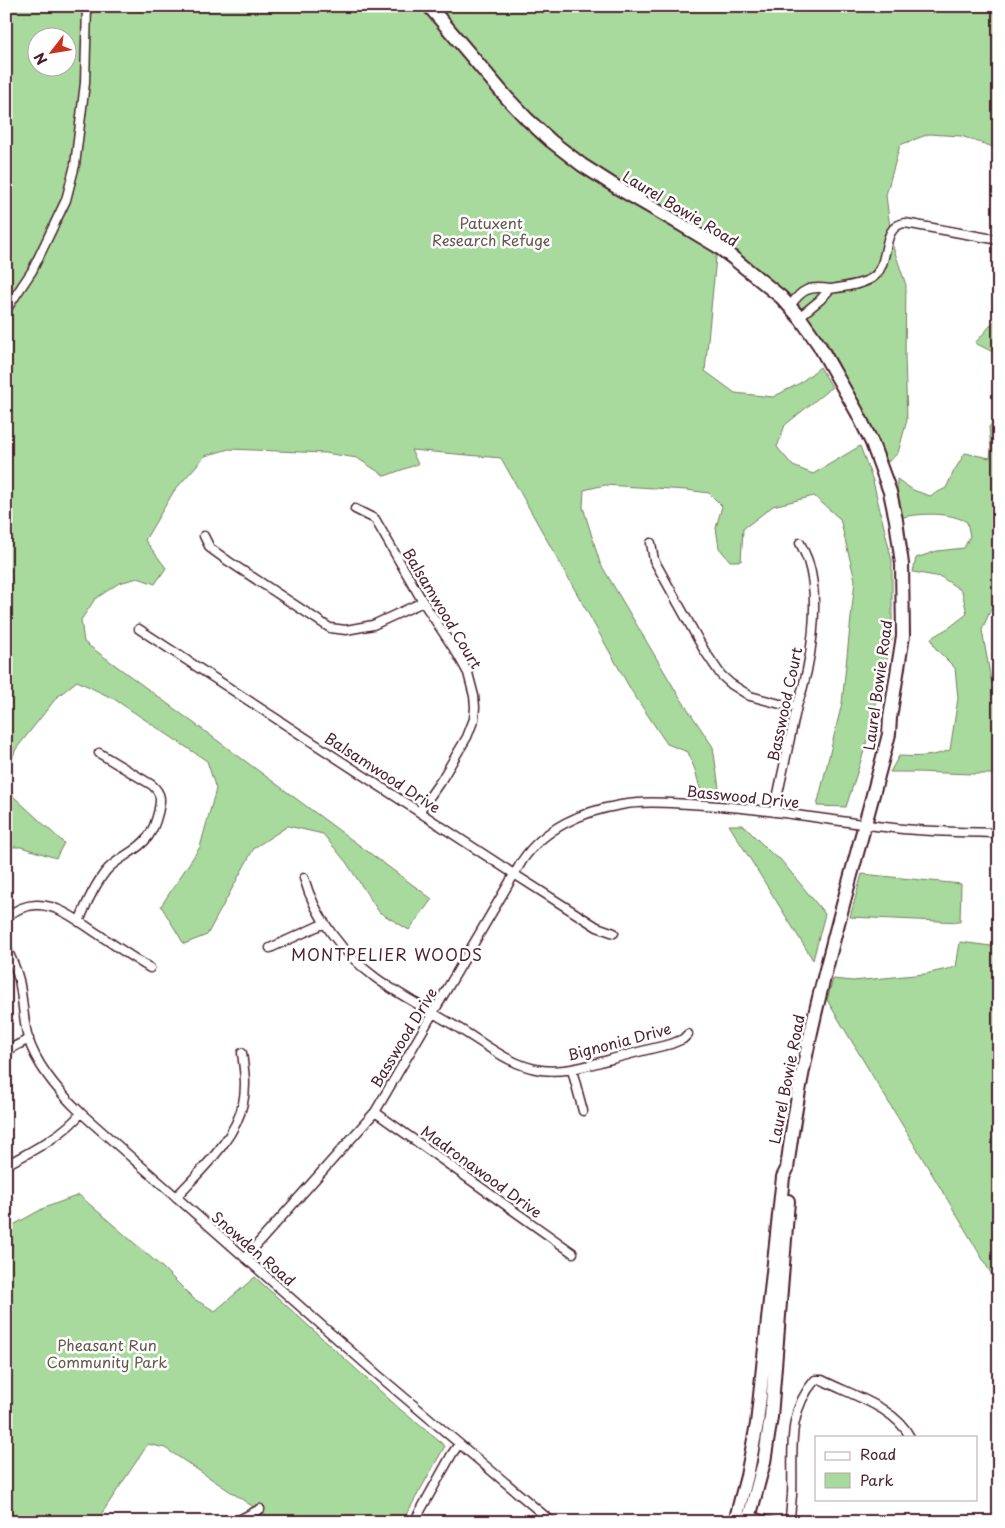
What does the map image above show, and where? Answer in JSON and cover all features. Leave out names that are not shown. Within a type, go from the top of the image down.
[{"type":"main road","name":"Laurel Bowie Road","points":[[429,6],[507,98],[551,141],[582,165],[618,188],[717,246],[756,276],[790,306],[819,345],[857,412],[872,443],[890,492],[902,564],[904,620],[900,663],[889,734],[827,965],[795,1109],[787,1169],[783,1177],[757,1424],[743,1518]]},
{"type":"street","points":[[6,310],[32,270],[66,200],[75,165],[85,83],[87,6]]},
{"type":"street","points":[[790,306],[799,294],[807,290],[817,287],[830,289],[843,287],[873,278],[881,268],[890,233],[900,224],[905,223],[999,240]]},
{"type":"street","points":[[799,317],[830,289]]},
{"type":"street","name":"Balsamwood Court","points":[[355,509],[375,519],[422,602],[458,655],[468,674],[472,688],[475,707],[474,719],[467,736],[442,779],[419,812]]},
{"type":"street","points":[[204,536],[210,548],[228,562],[330,628],[346,630],[373,625],[422,602]]},
{"type":"street","points":[[651,543],[654,560],[704,650],[721,675],[730,684],[750,696],[780,704],[797,706]]},
{"type":"street","name":"Basswood Court","points":[[774,812],[797,706],[803,692],[811,650],[814,601],[808,562],[800,543]]},
{"type":"street","name":"Balsamwood Drive","points":[[139,628],[514,874],[597,926],[614,933]]},
{"type":"street","points":[[79,922],[92,892],[107,871],[142,844],[148,837],[155,821],[161,797],[152,785],[100,754]]},
{"type":"street","name":"Basswood Drive","points":[[245,1258],[374,1112],[531,848],[547,835],[575,818],[603,808],[621,805],[671,803],[774,812],[886,828],[999,833]]},
{"type":"street","name":"Bignonia Drive","points":[[304,878],[314,906],[325,923],[344,949],[367,971],[389,987],[524,1066],[541,1070],[572,1070],[670,1044],[683,1039],[688,1034]]},
{"type":"street","points":[[6,917],[24,907],[39,905],[56,908],[150,968]]},
{"type":"street","points":[[270,948],[325,923]]},
{"type":"street","name":"Snowden Road","points":[[6,948],[16,969],[29,1039],[34,1052],[48,1076],[66,1098],[245,1258],[552,1522]]},
{"type":"street","points":[[6,1052],[29,1039]]},
{"type":"street","points":[[176,1197],[221,1146],[231,1132],[239,1115],[243,1102],[245,1078],[242,1052]]},
{"type":"street","points":[[572,1070],[582,1111]]},
{"type":"street","name":"Madronawood Drive","points":[[374,1112],[573,1253]]},
{"type":"street","points":[[6,1165],[25,1155],[74,1122],[81,1113]]},
{"type":"street","points":[[789,1522],[793,1480],[792,1432],[796,1414],[815,1380],[822,1380],[889,1412],[900,1421],[909,1436]]},
{"type":"street","points":[[414,1522],[459,1444]]},
{"type":"street","points":[[235,1522],[260,1509]]},
{"type":"street","points":[[743,1518],[772,1522]]},
{"type":"green space","name":"Patuxent Research Refuge","points":[[6,6],[999,6],[999,149],[961,136],[929,134],[900,145],[886,195],[892,244],[906,285],[905,356],[907,420],[898,453],[888,462],[827,342],[787,292],[783,294],[717,247],[705,371],[735,393],[773,397],[800,383],[820,367],[832,387],[785,425],[777,447],[793,466],[813,474],[860,446],[873,481],[892,561],[892,639],[865,748],[846,807],[817,806],[842,703],[855,580],[840,519],[814,496],[773,506],[743,529],[741,561],[730,561],[719,548],[716,528],[722,506],[709,493],[605,485],[584,490],[583,507],[600,563],[677,693],[713,747],[719,788],[724,796],[701,792],[688,752],[667,744],[631,690],[501,458],[411,450],[418,464],[385,476],[357,458],[325,453],[229,449],[205,456],[174,491],[145,540],[166,568],[155,584],[138,578],[119,583],[95,599],[81,620],[84,642],[432,899],[409,930],[379,912],[346,862],[323,834],[288,826],[254,848],[207,935],[184,944],[161,906],[200,847],[216,789],[207,761],[114,699],[77,681],[57,697],[16,749],[6,773]]},
{"type":"green space","points":[[999,316],[999,355],[975,343]]},
{"type":"green space","points":[[999,414],[999,607],[990,611],[982,630],[991,680],[999,697],[999,774],[890,772],[899,756],[925,756],[950,750],[958,698],[955,668],[936,649],[931,638],[967,614],[962,591],[941,577],[913,572],[916,558],[937,551],[964,548],[970,536],[967,522],[952,516],[927,514],[903,517],[897,499],[897,479],[913,490],[930,496],[946,488],[965,453],[990,458],[989,427]]},
{"type":"green space","points":[[6,773],[13,796],[64,843],[56,858],[21,847],[6,847]]},
{"type":"green space","points":[[729,825],[743,825],[772,854],[780,859],[825,914],[813,960]]},
{"type":"green space","points":[[862,874],[961,884],[960,922],[850,917]]},
{"type":"green space","points":[[960,942],[999,947],[999,1287],[827,1000],[833,979],[853,981],[925,974],[956,967]]},
{"type":"green space","name":"Pheasant Run Community Park","points":[[79,1195],[163,1268],[194,1299],[215,1311],[255,1277],[401,1410],[445,1446],[402,1522],[276,1522],[165,1448],[148,1444],[96,1522],[6,1522],[6,1229],[44,1208]]},
{"type":"district","name":"MONTPELIER WOODS","points":[[387,954]]}]
